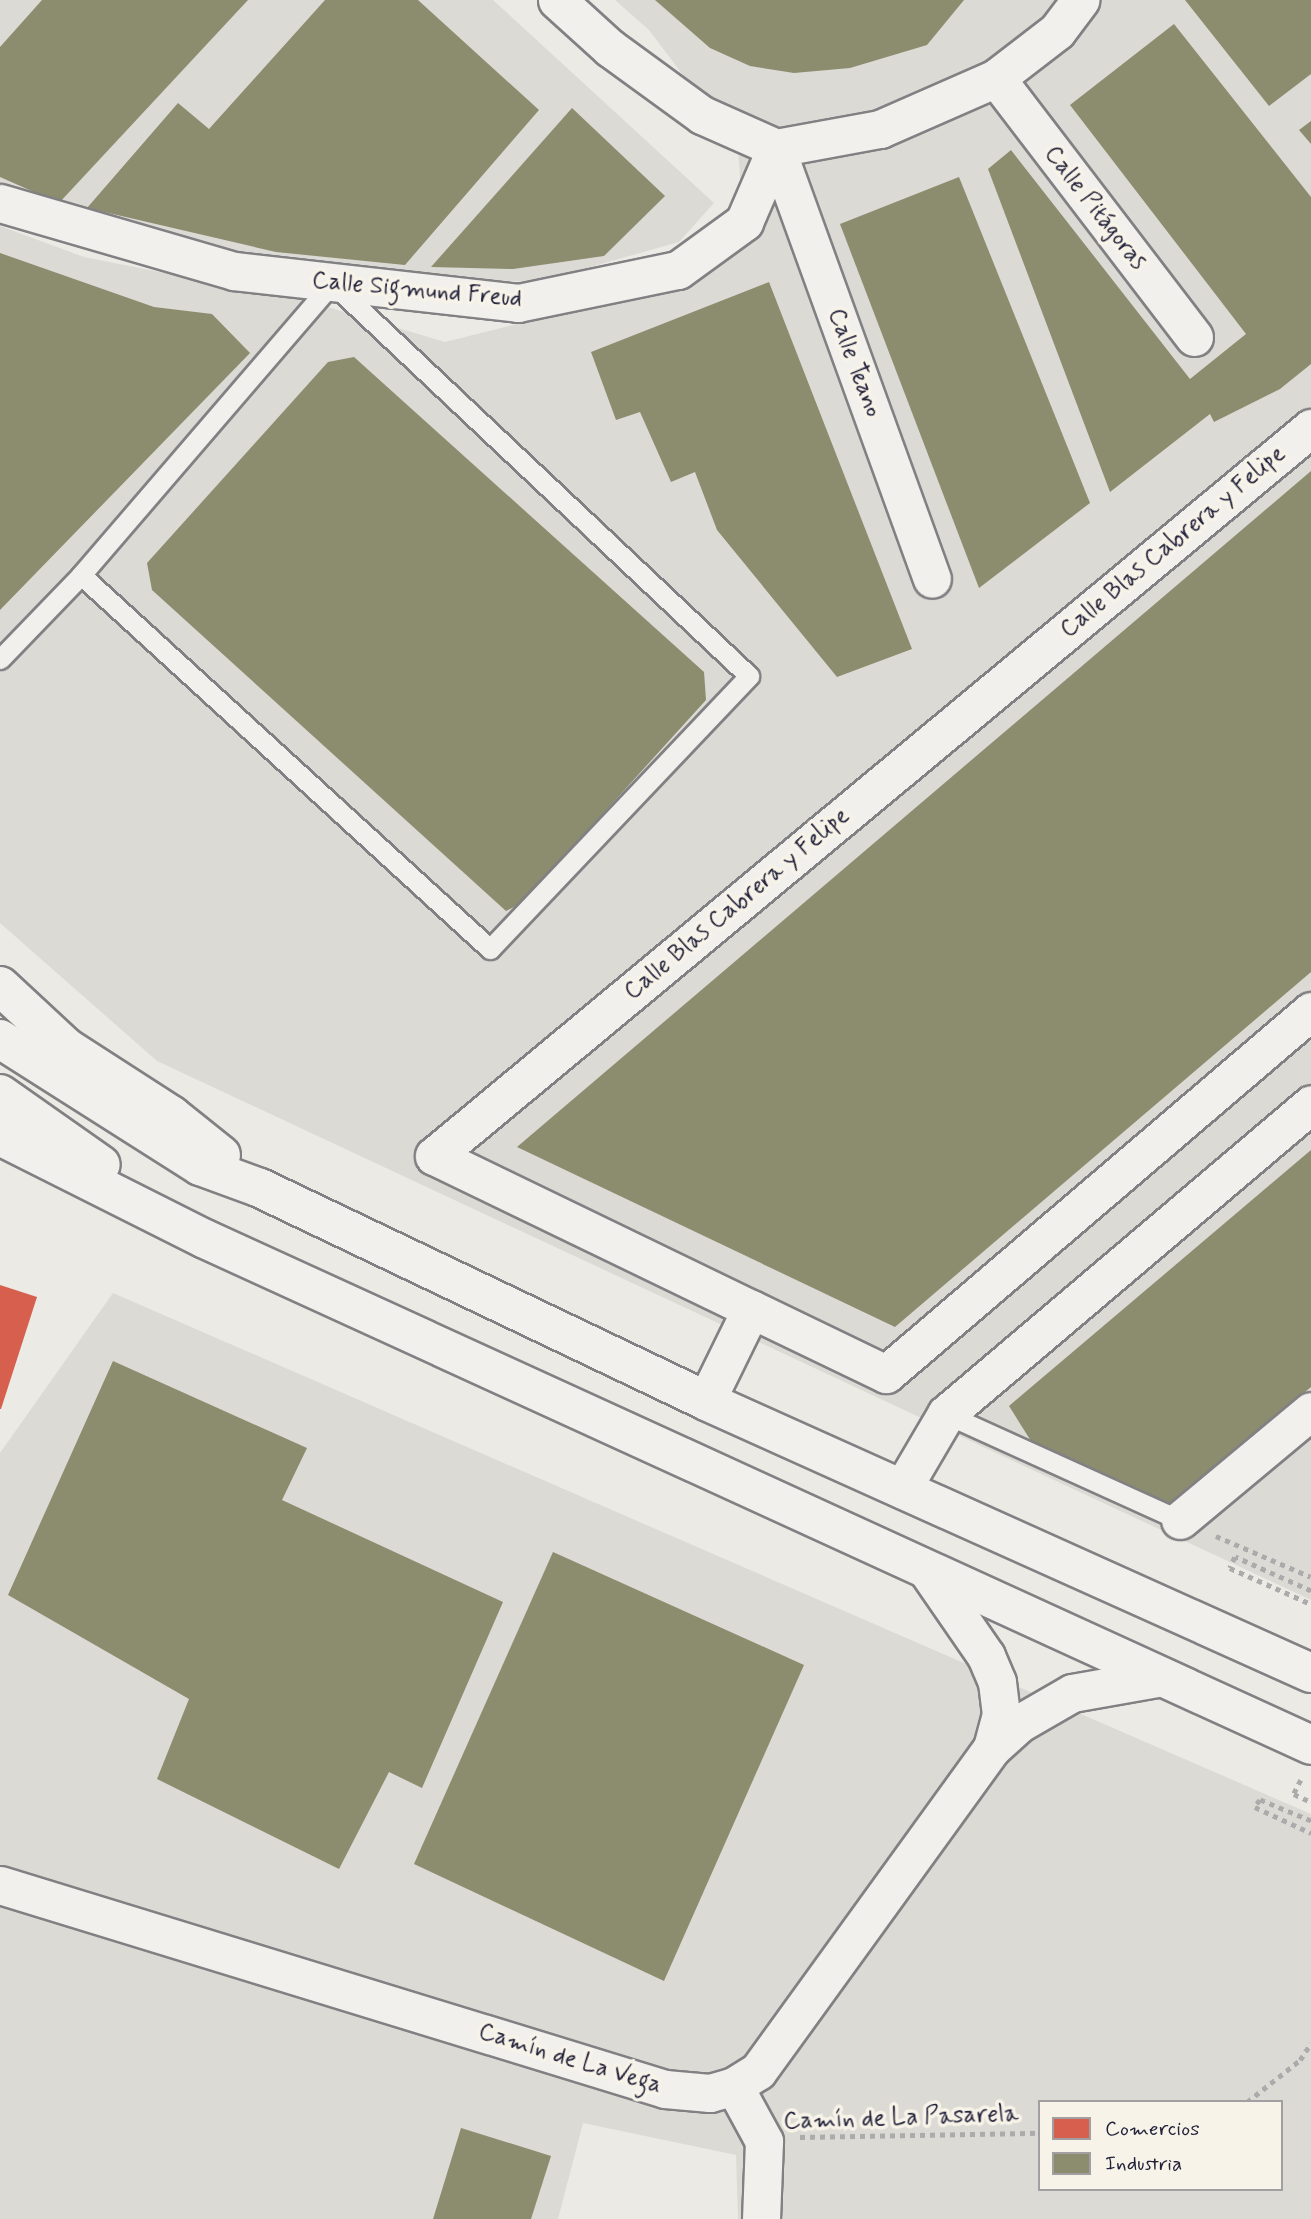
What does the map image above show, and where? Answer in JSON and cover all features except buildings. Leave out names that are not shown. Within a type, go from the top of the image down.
[{"type":"highway","points":[[0,986],[67,1048],[171,1115],[260,1188]]},
{"type":"highway","points":[[0,1039],[200,1167],[260,1188],[706,1401],[1311,1674]]},
{"type":"highway","points":[[0,1094],[205,1239]]},
{"type":"highway","points":[[0,1136],[205,1239],[1311,1745]]},
{"type":"street","points":[[557,0],[610,48],[702,115],[776,148],[880,129],[996,78],[1057,31],[1080,0]]},
{"type":"street","name":"Calle Pitágoras","points":[[996,78],[1195,337]]},
{"type":"street","name":"Calle Sigmund Freud","points":[[0,203],[234,271],[518,303],[677,270],[744,222],[776,148]]},
{"type":"street","name":"Calle Teano","points":[[776,148],[932,579]]},
{"type":"street","name":"Calle Blas Cabrera y Felipe","points":[[1311,428],[434,1156],[886,1374],[1311,1011]]},
{"type":"street","points":[[902,1489],[946,1414],[1311,1104]]},
{"type":"street","points":[[706,1401],[751,1309]]},
{"type":"street","points":[[1184,1516],[1311,1411]]},
{"type":"street","name":"Camín de La Vega","points":[[926,1569],[986,1656],[997,1682],[1000,1714],[992,1748]]},
{"type":"street","name":"Camín de La Vega","points":[[0,1885],[665,2089],[692,2094],[734,2086],[758,2071],[785,2038],[992,1748],[1020,1723],[1073,1693],[1163,1677]]},
{"type":"street","points":[[734,2086],[764,2141],[761,2219]]},
{"type":"lane","points":[[0,659],[81,575],[331,283],[749,676],[490,949],[81,575]]},
{"type":"lane","points":[[946,1414],[1184,1516]]},
{"type":"path","points":[[1184,1516],[1202,1530],[1311,1577]]},
{"type":"path","points":[[1311,1591],[1235,1557],[1230,1568],[1311,1604]]},
{"type":"path","points":[[1294,1794],[1311,1802]]},
{"type":"path","points":[[1311,1821],[1259,1800],[1255,1807],[1311,1833]]},
{"type":"path","points":[[1250,2100],[1300,2060],[1311,2043]]},
{"type":"path","name":"Camín de La Pasarela","points":[[764,2141],[881,2134],[1038,2133]]},
{"type":"shaded area","points":[[0,0],[493,0],[714,203],[679,242],[537,282],[421,278],[263,264],[0,193]]},
{"type":"shaded area","points":[[615,0],[1311,0],[1311,1600],[157,1061],[0,923],[0,226],[84,257],[311,302],[445,342],[698,279],[741,190],[738,148],[649,30]]},
{"type":"shaded area","points":[[113,1293],[1311,1814],[1311,2219],[738,2219],[736,2155],[583,2123],[558,2219],[0,2219],[0,1453]]}]
